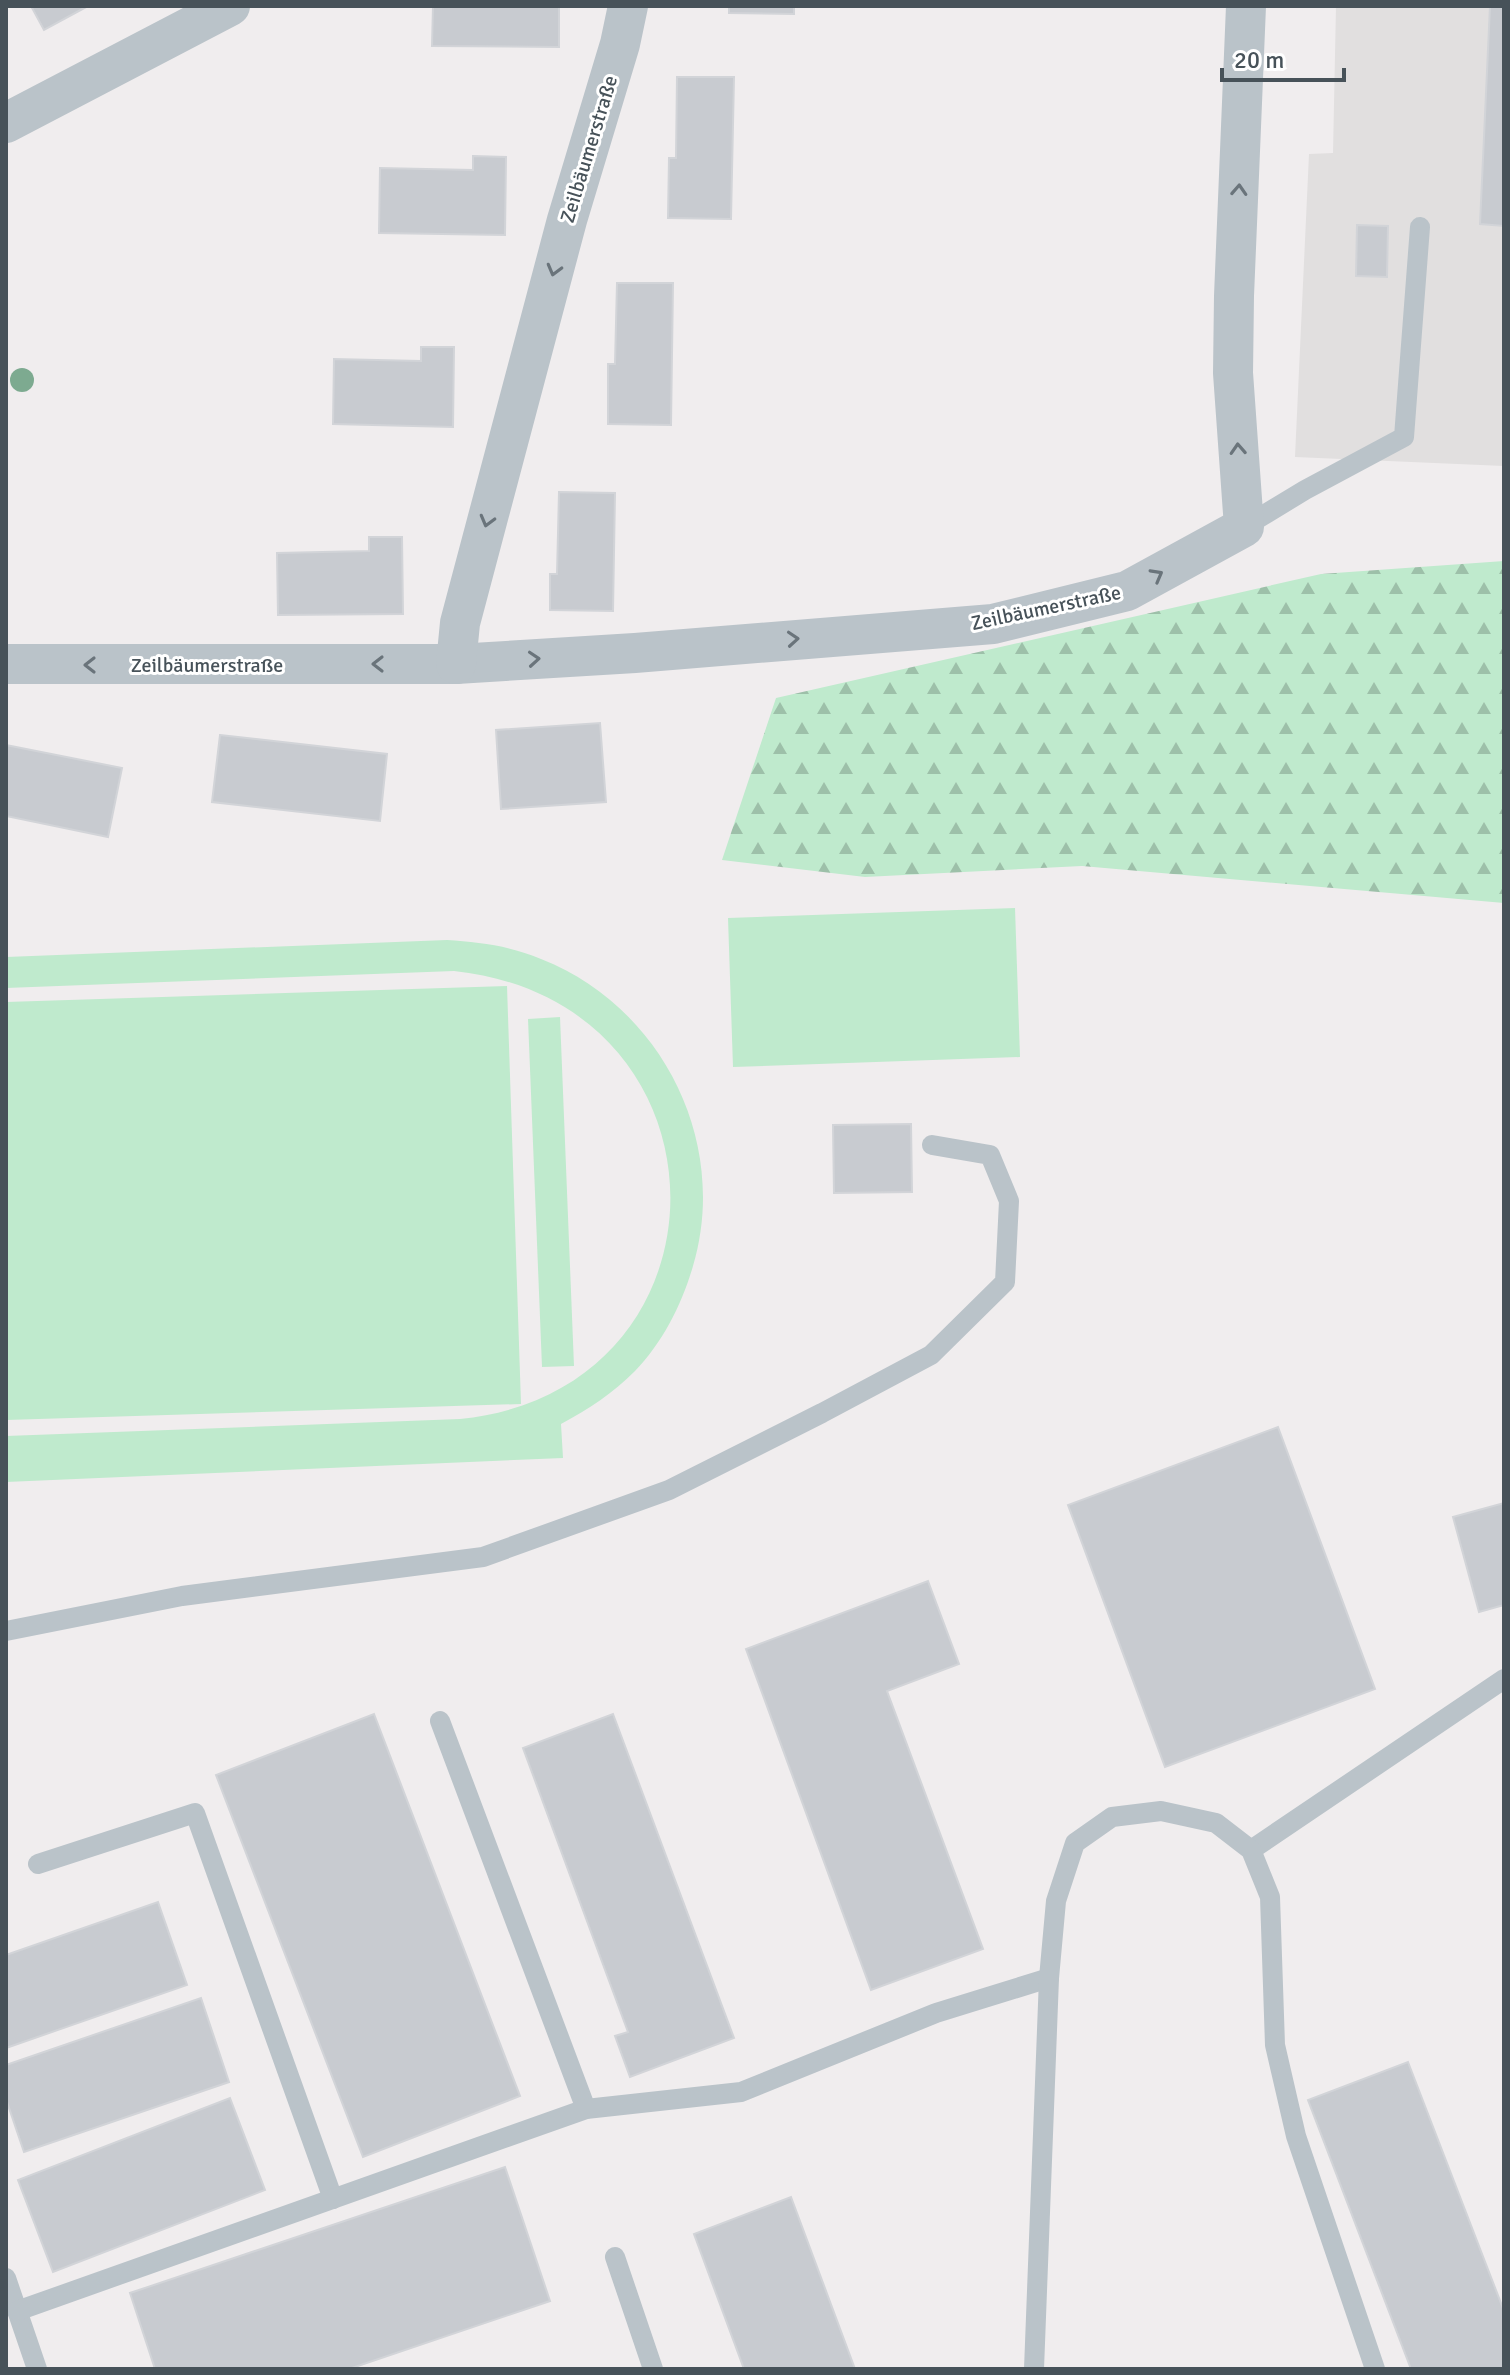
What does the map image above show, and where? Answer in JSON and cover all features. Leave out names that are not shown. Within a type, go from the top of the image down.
[{"type":"street","points":[[6,123],[230,6]]},
{"type":"street","name":"Zeilbäumerstraße","points":[[456,664],[460,623],[567,220],[620,44],[628,6]]},
{"type":"street","points":[[1244,527],[1233,358],[1246,6]]},
{"type":"street","name":"Zeilbäumerstraße","points":[[6,664],[456,664],[993,624],[1127,591],[1244,527]]},
{"type":"lane","points":[[1244,527],[1404,437],[1420,227]]},
{"type":"lane","points":[[6,1631],[182,1596],[483,1557],[669,1490],[822,1413],[931,1355],[1005,1282],[1009,1201],[990,1155],[932,1145]]},
{"type":"lane","points":[[1251,1850],[1504,1679]]},
{"type":"lane","points":[[440,1721],[586,2109]]},
{"type":"lane","points":[[1034,2369],[1049,1978],[1056,1901],[1075,1843],[1112,1817],[1161,1811],[1216,1823],[1251,1850],[1270,1897],[1275,2045],[1296,2136],[1375,2369]]},
{"type":"lane","points":[[38,1864],[195,1813],[333,2199]]},
{"type":"lane","points":[[17,2311],[586,2109],[741,2092],[936,2013],[1049,1978]]},
{"type":"lane","points":[[615,2257],[653,2369]]},
{"type":"lane","points":[[6,2278],[37,2369]]},
{"type":"shaded area","points":[[1336,6],[1504,6],[1504,466],[1295,457],[1309,154],[1333,153]]},
{"type":"green space","points":[[1504,561],[1504,903],[1082,866],[865,877],[722,860],[776,698],[1321,574]]},
{"type":"green space","points":[[1015,908],[1020,1057],[733,1067],[728,918]]},
{"type":"green space","points":[[447,940],[483,943],[518,951],[584,981],[621,1009],[652,1044],[676,1083],[693,1126],[702,1172],[702,1219],[693,1266],[683,1294],[663,1335],[645,1360],[609,1393],[561,1424],[563,1458],[6,1482],[6,1436],[460,1419],[552,1393],[618,1341],[658,1273],[670,1196],[656,1119],[616,1050],[548,998],[454,971],[6,988],[6,957]]},
{"type":"green space","points":[[507,986],[521,1404],[6,1420],[6,1002]]},
{"type":"green space","points":[[560,1017],[574,1366],[542,1367],[528,1019]]},
{"type":"building","points":[[31,6],[88,6],[44,30]]},
{"type":"building","points":[[433,6],[559,6],[559,47],[432,46]]},
{"type":"building","points":[[729,6],[794,6],[794,14],[729,13]]},
{"type":"building","points":[[1490,6],[1504,6],[1504,226],[1480,224]]},
{"type":"building","points":[[677,77],[734,77],[731,219],[668,218],[669,158],[676,158]]},
{"type":"building","points":[[473,156],[506,157],[505,235],[379,233],[380,168],[473,170]]},
{"type":"building","points":[[1357,225],[1388,226],[1387,277],[1356,276]]},
{"type":"building","points":[[617,283],[673,283],[671,425],[608,424],[608,364],[615,364]]},
{"type":"building","points":[[421,347],[454,347],[453,427],[333,424],[334,359],[421,361]]},
{"type":"building","points":[[559,492],[615,493],[613,611],[550,610],[550,574],[557,574]]},
{"type":"building","points":[[369,537],[402,537],[403,614],[278,615],[277,553],[369,551]]},
{"type":"building","points":[[600,723],[606,802],[501,809],[496,730]]},
{"type":"building","points":[[220,735],[387,754],[380,821],[212,802]]},
{"type":"building","points":[[6,745],[122,768],[108,837],[6,816]]},
{"type":"building","points":[[911,1124],[912,1192],[834,1193],[833,1125]]},
{"type":"building","points":[[1278,1427],[1375,1689],[1165,1767],[1068,1505]]},
{"type":"building","points":[[1504,1503],[1504,1605],[1479,1612],[1453,1517]]},
{"type":"building","points":[[928,1581],[959,1664],[887,1691],[983,1949],[871,1990],[746,1649]]},
{"type":"building","points":[[374,1714],[520,2096],[363,2157],[216,1775]]},
{"type":"building","points":[[613,1714],[734,2038],[630,2077],[615,2036],[628,2032],[523,1748]]},
{"type":"building","points":[[158,1902],[187,1985],[6,2048],[6,1955]]},
{"type":"building","points":[[201,1998],[229,2082],[24,2152],[6,2099],[6,2065]]},
{"type":"building","points":[[1408,2062],[1504,2311],[1504,2369],[1411,2369],[1308,2100]]},
{"type":"building","points":[[230,2098],[265,2190],[53,2272],[18,2180]]},
{"type":"building","points":[[505,2167],[550,2301],[349,2369],[155,2369],[130,2293]]},
{"type":"building","points":[[791,2197],[855,2369],[744,2369],[694,2234]]}]
